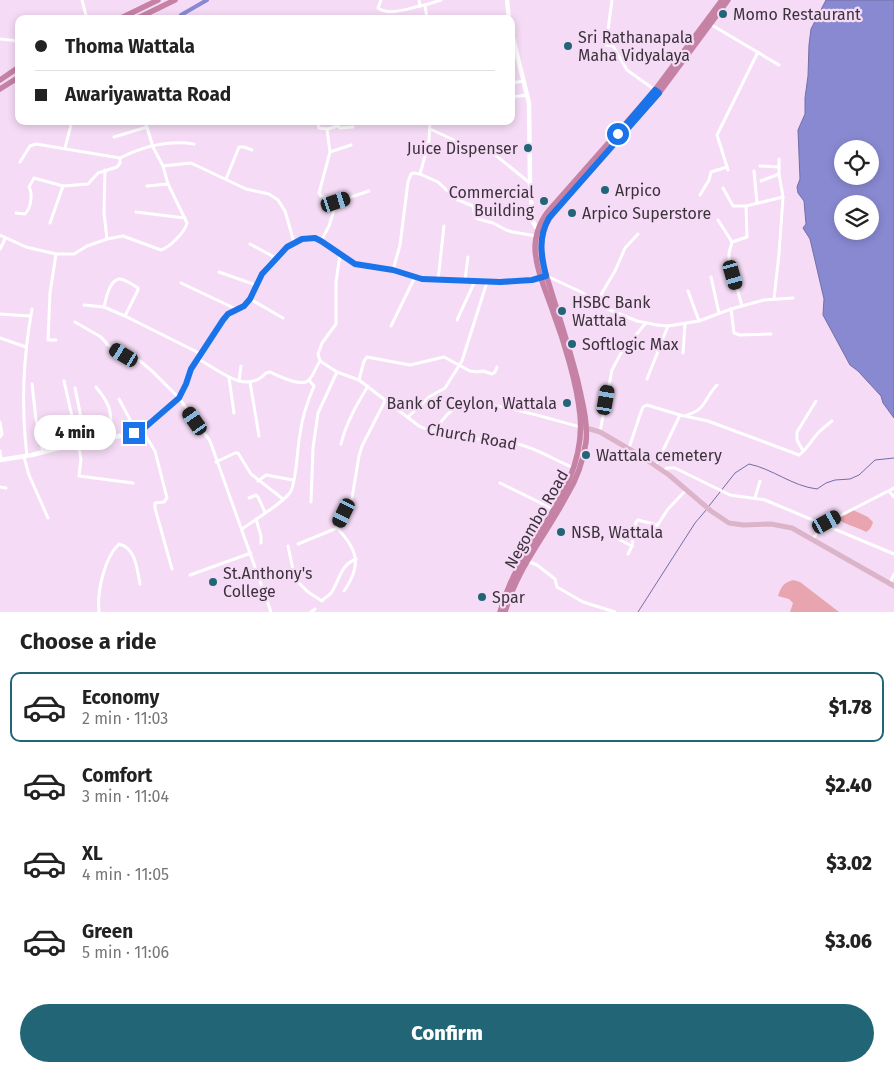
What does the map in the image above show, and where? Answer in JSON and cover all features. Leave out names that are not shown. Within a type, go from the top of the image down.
[{"type":"highway","points":[[127,15],[158,0]]},
{"type":"highway","points":[[144,15],[175,0]]},
{"type":"highway","name":"Negombo Road","points":[[657,91],[722,0]]},
{"type":"highway","name":"Negombo Road","points":[[504,612],[514,584],[577,470],[584,427],[565,350],[536,255],[536,236],[546,214],[657,91],[728,0]]},
{"type":"highway","points":[[0,80],[15,70]]},
{"type":"highway","points":[[0,89],[15,80]]},
{"type":"highway","name":"Negombo Road","points":[[540,229],[544,277]]},
{"type":"highway","name":"Negombo Road","points":[[500,612],[517,569],[556,510]]},
{"type":"main road","points":[[584,427],[600,432],[629,448],[663,471],[702,504],[729,523],[739,525],[779,525],[792,528],[892,585]]},
{"type":"street","points":[[82,0],[86,15]]},
{"type":"street","points":[[381,0],[378,8],[380,11],[392,12],[441,0]]},
{"type":"street","points":[[419,0],[423,5],[426,15]]},
{"type":"street","points":[[507,0],[509,15]]},
{"type":"street","points":[[612,0],[606,45],[613,46],[627,70],[657,91]]},
{"type":"street","points":[[710,24],[779,65]]},
{"type":"street","points":[[0,39],[15,41]]},
{"type":"street","points":[[515,46],[528,95],[531,123],[530,183],[533,222],[540,229]]},
{"type":"street","points":[[700,195],[709,180],[710,172],[727,168],[717,135],[758,52]]},
{"type":"street","points":[[515,82],[524,81]]},
{"type":"street","points":[[515,97],[528,95]]},
{"type":"street","points":[[65,148],[71,125]]},
{"type":"street","points":[[318,125],[319,128],[327,129],[334,125]]},
{"type":"street","points":[[338,125],[340,128],[354,127]]},
{"type":"street","points":[[420,174],[430,125]]},
{"type":"street","points":[[0,235],[5,239],[40,252],[56,254],[74,254],[87,246],[123,236],[161,250],[166,248],[186,228],[187,223],[168,184],[163,166],[153,147],[147,127],[114,137]]},
{"type":"street","points":[[327,129],[330,152],[320,193],[321,196],[336,202],[369,191]]},
{"type":"street","points":[[430,129],[454,140]]},
{"type":"street","points":[[20,162],[30,146],[40,144],[120,158],[138,149],[177,141],[194,144]]},
{"type":"street","points":[[330,152],[351,146]]},
{"type":"street","points":[[226,179],[239,148],[244,147],[252,150]]},
{"type":"street","points":[[486,153],[494,154],[530,183]]},
{"type":"street","points":[[16,213],[26,214],[28,211],[32,193],[29,187],[34,178],[63,186],[88,184],[98,174],[117,167],[120,163],[120,158]]},
{"type":"street","points":[[774,299],[782,197],[779,159]]},
{"type":"street","points":[[163,166],[191,163],[246,189],[269,194],[278,200],[285,211],[294,242]]},
{"type":"street","points":[[760,166],[779,167]]},
{"type":"street","points":[[106,170],[104,213],[107,239]]},
{"type":"street","points":[[754,171],[757,203]]},
{"type":"street","points":[[393,270],[400,245],[408,182],[410,174],[413,173],[438,182],[456,199],[474,206],[475,217],[478,219],[494,223],[506,230],[536,236]]},
{"type":"street","points":[[761,181],[779,174]]},
{"type":"street","points":[[147,186],[168,184]]},
{"type":"street","points":[[50,223],[63,186]]},
{"type":"street","points":[[723,188],[733,206],[746,206],[782,197]]},
{"type":"street","points":[[321,241],[329,226],[336,202]]},
{"type":"street","points":[[732,242],[748,237],[746,206]]},
{"type":"street","points":[[136,212],[185,218]]},
{"type":"street","points":[[718,220],[732,242],[729,259],[742,306]]},
{"type":"street","points":[[438,280],[444,226]]},
{"type":"street","points":[[596,303],[615,271],[625,248],[638,234]]},
{"type":"street","points":[[0,451],[1,460],[137,433],[142,430],[179,398],[191,369],[223,320],[236,309],[244,306],[250,299],[262,274],[287,247],[294,242],[309,238],[321,241],[355,264],[393,270],[415,277],[487,282],[523,281],[544,277],[581,292],[596,303],[645,324],[668,326],[685,324],[742,306],[774,299],[793,298]]},
{"type":"street","points":[[0,249],[5,239]]},
{"type":"street","points":[[250,244],[276,258]]},
{"type":"street","points":[[56,254],[50,293],[48,340],[56,340]]},
{"type":"street","points":[[198,359],[229,378],[239,381],[250,382],[261,379],[266,373],[270,372],[297,383],[306,383],[320,361],[318,354],[320,348],[336,324],[336,282],[340,255]]},
{"type":"street","points":[[465,280],[468,257]]},
{"type":"street","points":[[219,272],[256,285]]},
{"type":"street","points":[[391,326],[415,277]]},
{"type":"street","points":[[711,277],[719,314]]},
{"type":"street","points":[[104,307],[112,284],[118,279],[122,279],[138,288],[125,316]]},
{"type":"street","points":[[457,320],[475,281]]},
{"type":"street","points":[[408,417],[429,397],[445,388],[459,365],[465,354],[487,282]]},
{"type":"street","points":[[181,283],[236,309]]},
{"type":"street","points":[[688,291],[699,321]]},
{"type":"street","points":[[250,299],[283,318]]},
{"type":"street","points":[[84,305],[104,307],[201,354]]},
{"type":"street","points":[[32,309],[23,384],[25,456],[29,475],[48,518]]},
{"type":"street","points":[[731,309],[734,333],[771,334]]},
{"type":"street","points":[[0,314],[30,316]]},
{"type":"street","points":[[74,322],[124,355],[140,361],[179,398],[210,441],[271,612]]},
{"type":"street","points":[[600,432],[612,370],[622,353],[645,324]]},
{"type":"street","points":[[683,353],[685,324]]},
{"type":"street","points":[[647,379],[668,326]]},
{"type":"street","points":[[0,338],[26,347]]},
{"type":"street","points":[[360,380],[364,361],[367,357],[410,365],[444,357],[470,371],[483,371],[492,374],[497,367]]},
{"type":"street","name":"Church Road","points":[[320,361],[336,372],[360,380],[419,426],[434,432],[522,445],[577,470]]},
{"type":"street","points":[[239,381],[242,366]]},
{"type":"street","points":[[311,502],[313,448],[318,413],[336,372]]},
{"type":"street","points":[[229,378],[234,412]]},
{"type":"street","points":[[242,528],[284,499],[291,491],[300,432],[314,386],[314,383],[309,380]]},
{"type":"street","points":[[64,381],[81,459],[79,476],[133,483]]},
{"type":"street","points":[[250,382],[259,436]]},
{"type":"street","points":[[32,384],[36,419],[43,453]]},
{"type":"street","points":[[685,416],[693,414],[705,404],[712,390],[717,385]]},
{"type":"street","points":[[96,386],[107,400],[110,408],[112,437]]},
{"type":"street","points":[[341,444],[344,432],[368,386]]},
{"type":"street","points":[[75,388],[86,442]]},
{"type":"street","points":[[118,399],[137,433]]},
{"type":"street","points":[[298,544],[337,528],[352,498],[358,456],[385,400]]},
{"type":"street","points":[[804,452],[796,440],[797,432],[816,401]]},
{"type":"street","points":[[434,432],[456,408],[465,404],[512,410],[584,427]]},
{"type":"street","points":[[629,448],[644,406],[652,406],[708,421],[799,455],[804,452],[819,431],[832,421]]},
{"type":"street","points":[[656,466],[680,415]]},
{"type":"street","points":[[0,422],[2,434],[0,438]]},
{"type":"street","points":[[142,430],[155,451],[167,498],[164,502],[155,503],[155,508],[172,569]]},
{"type":"street","points":[[216,462],[238,453],[246,467],[258,480],[284,499]]},
{"type":"street","points":[[663,471],[667,468],[675,468],[736,497],[765,500],[894,554]]},
{"type":"street","points":[[258,480],[266,475],[293,480]]},
{"type":"street","points":[[755,498],[760,481]]},
{"type":"street","points":[[500,483],[556,510]]},
{"type":"street","points":[[0,487],[6,488]]},
{"type":"street","points":[[812,540],[824,524],[894,488]]},
{"type":"street","points":[[653,532],[668,509],[687,490]]},
{"type":"street","points":[[889,491],[894,497]]},
{"type":"street","points":[[249,498],[256,495],[265,512]]},
{"type":"street","points":[[256,519],[262,543]]},
{"type":"street","points":[[628,554],[632,546],[638,520],[657,525]]},
{"type":"street","points":[[337,528],[348,540],[357,562],[353,577],[344,591]]},
{"type":"street","points":[[618,539],[632,546]]},
{"type":"street","points":[[98,612],[98,594],[109,556],[119,544],[127,548],[134,557],[140,584]]},
{"type":"street","points":[[288,546],[294,579],[308,592],[322,601],[329,596],[344,566],[356,558]]},
{"type":"street","points":[[190,575],[251,554]]},
{"type":"street","points":[[527,561],[537,565],[556,579],[556,587],[583,602],[615,612]]},
{"type":"street","points":[[892,585],[894,574]]},
{"type":"street","points":[[310,612],[314,609]]},
{"type":"shaded area","points":[[853,510],[868,517],[873,522],[871,528],[866,532],[837,518]]},
{"type":"shaded area","points":[[793,580],[800,582],[839,612],[790,612],[793,603],[789,599],[778,596],[783,586]]},
{"type":"water","points":[[826,0],[894,0],[894,418],[883,403],[881,396],[850,365],[823,315],[824,299],[810,239],[803,228],[806,224],[804,201],[798,193],[797,187],[800,179],[798,130],[805,114],[811,29]]},
{"type":"waterway","points":[[181,15],[207,0]]},
{"type":"waterway","points":[[709,506],[735,473],[749,464],[758,466],[799,485],[817,489],[826,483],[850,479],[859,475],[875,460],[894,458]]},
{"type":"waterway","points":[[638,612],[695,523],[707,509]]},
{"type":"place","name":"Momo Restaurant","points":[[723,14]]},
{"type":"place","name":"Sri Rathanapala Maha Vidyalaya","points":[[568,46]]},
{"type":"place","name":"Juice Dispenser","points":[[528,148]]},
{"type":"place","name":"Arpico","points":[[605,190]]},
{"type":"place","name":"Commercial Building","points":[[544,201]]},
{"type":"place","name":"Arpico Superstore","points":[[572,213]]},
{"type":"place","name":"HSBC Bank Wattala","points":[[562,311]]},
{"type":"place","name":"Softlogic Max","points":[[572,344]]},
{"type":"place","name":"Bank of Ceylon, Wattala","points":[[567,403]]},
{"type":"place","name":"Wattala cemetery","points":[[586,455]]},
{"type":"place","name":"NSB, Wattala","points":[[561,532]]},
{"type":"place","name":"St.Anthony's College","points":[[213,582]]},
{"type":"place","name":"Spar","points":[[482,597]]},
{"type":"route","points":[[134,433],[142,430],[179,398],[184,391],[191,369],[223,320],[228,314],[244,306],[250,299],[262,274],[294,242],[315,238],[355,264],[393,270],[431,280],[500,282],[532,280],[546,276],[541,248],[543,230],[549,218],[659,93],[655,90],[618,134]]}]
